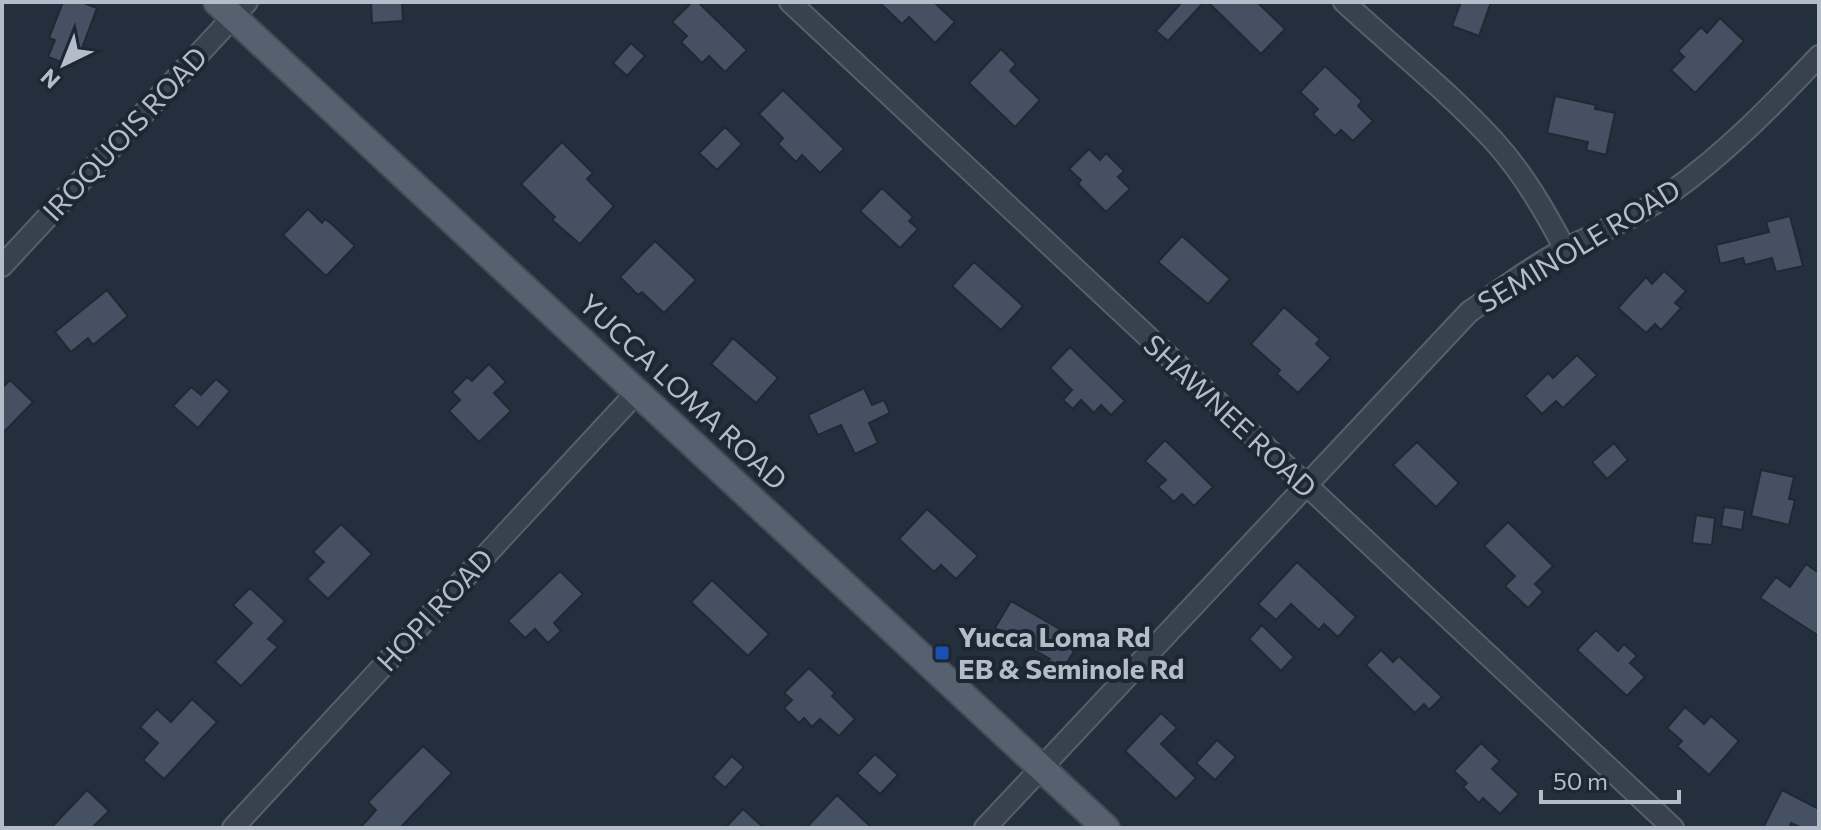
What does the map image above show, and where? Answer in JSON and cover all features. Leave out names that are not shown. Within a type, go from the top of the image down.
[{"type":"main road","name":"YUCCA LOMA ROAD","points":[[232,7],[637,392],[1106,828]]},
{"type":"street","name":"SHAWNEE ROAD","points":[[790,2],[1673,828]]},
{"type":"street","points":[[1346,2],[1495,142],[1532,190],[1565,249]]},
{"type":"street","name":"IROQUOIS ROAD","points":[[2,266],[232,7]]},
{"type":"street","name":"SEMINOLE ROAD","points":[[985,828],[1469,312],[1565,249],[1669,195],[1753,123],[1819,56]]},
{"type":"street","name":"HOPI ROAD","points":[[233,828],[637,392]]},
{"type":"building","points":[[63,2],[81,2],[97,8],[75,67],[48,57],[55,40],[49,38]]},
{"type":"building","points":[[371,2],[402,2],[403,21],[372,23]]},
{"type":"building","points":[[692,2],[698,2],[747,50],[725,72],[709,56],[702,63],[681,42],[687,36],[672,22]]},
{"type":"building","points":[[879,2],[934,2],[955,22],[935,43],[909,17],[902,24]]},
{"type":"building","points":[[1182,2],[1204,2],[1168,41],[1156,31]]},
{"type":"building","points":[[1208,2],[1257,2],[1285,29],[1261,54]]},
{"type":"building","points":[[1461,2],[1491,2],[1479,36],[1452,26]]},
{"type":"building","points":[[1720,18],[1744,41],[1695,93],[1671,70],[1684,57],[1678,51],[1701,27],[1707,33]]},
{"type":"building","points":[[631,43],[645,56],[627,76],[613,63]]},
{"type":"building","points":[[1001,49],[1016,64],[1010,71],[1040,100],[1015,127],[969,83]]},
{"type":"building","points":[[1325,66],[1362,101],[1358,106],[1373,121],[1353,141],[1341,130],[1335,136],[1313,114],[1318,109],[1300,92]]},
{"type":"building","points":[[783,90],[844,149],[820,173],[802,155],[796,162],[778,144],[783,138],[759,114]]},
{"type":"building","points":[[1555,96],[1596,105],[1595,109],[1615,113],[1606,155],[1586,150],[1588,142],[1547,133]]},
{"type":"building","points":[[725,127],[742,144],[717,170],[699,153]]},
{"type":"building","points":[[562,142],[593,173],[587,179],[614,206],[580,244],[552,220],[555,217],[521,184]]},
{"type":"building","points":[[1089,149],[1100,160],[1106,153],[1124,171],[1118,177],[1130,189],[1106,212],[1078,184],[1081,180],[1069,169]]},
{"type":"building","points":[[882,188],[913,217],[909,221],[918,229],[900,248],[860,211]]},
{"type":"building","points":[[308,209],[322,223],[325,219],[333,225],[355,246],[326,276],[283,235]]},
{"type":"building","points":[[1790,216],[1803,266],[1776,272],[1772,258],[1745,265],[1743,258],[1720,264],[1716,245],[1769,232],[1766,222]]},
{"type":"building","points":[[1182,236],[1230,279],[1208,304],[1158,262]]},
{"type":"building","points":[[655,241],[696,280],[664,313],[642,292],[638,295],[620,277]]},
{"type":"building","points":[[974,262],[1023,306],[1001,330],[952,286]]},
{"type":"building","points":[[1664,271],[1686,291],[1675,303],[1681,308],[1661,330],[1655,324],[1646,333],[1618,308],[1646,277],[1652,284]]},
{"type":"building","points":[[107,290],[128,316],[93,345],[88,338],[71,352],[55,332]]},
{"type":"building","points":[[1284,307],[1320,339],[1316,344],[1331,358],[1298,393],[1277,374],[1280,370],[1251,344]]},
{"type":"building","points":[[733,338],[778,378],[756,403],[711,364]]},
{"type":"building","points":[[1070,347],[1125,401],[1111,415],[1101,405],[1094,413],[1081,400],[1073,409],[1063,400],[1072,390],[1050,368]]},
{"type":"building","points":[[1577,355],[1597,375],[1563,408],[1556,401],[1542,414],[1525,396],[1548,373],[1553,378]]},
{"type":"building","points":[[489,364],[506,382],[494,393],[511,411],[479,442],[449,411],[460,400],[452,392],[467,377],[472,381]]},
{"type":"building","points":[[216,379],[230,391],[198,428],[173,406],[191,387],[201,395]]},
{"type":"building","points":[[10,380],[33,402],[2,434],[2,388]]},
{"type":"building","points":[[864,388],[872,405],[884,400],[890,413],[869,423],[878,443],[855,454],[841,425],[818,435],[808,415]]},
{"type":"building","points":[[1165,440],[1213,487],[1194,506],[1182,494],[1174,502],[1158,487],[1166,480],[1145,461]]},
{"type":"building","points":[[1417,442],[1459,483],[1436,507],[1393,465]]},
{"type":"building","points":[[1614,443],[1628,460],[1607,479],[1592,462]]},
{"type":"building","points":[[1761,470],[1794,477],[1789,499],[1795,500],[1789,525],[1751,516]]},
{"type":"building","points":[[1724,507],[1745,510],[1742,530],[1721,526]]},
{"type":"building","points":[[927,509],[978,556],[956,579],[941,565],[934,572],[899,539]]},
{"type":"building","points":[[1696,515],[1715,518],[1712,545],[1692,543]]},
{"type":"building","points":[[1508,522],[1553,566],[1535,584],[1543,592],[1528,608],[1505,586],[1515,576],[1484,546]]},
{"type":"building","points":[[341,524],[372,554],[328,599],[307,579],[324,562],[313,552]]},
{"type":"building","points":[[1297,562],[1356,617],[1338,637],[1324,624],[1319,630],[1291,604],[1276,620],[1258,604]]},
{"type":"building","points":[[1806,564],[1819,573],[1819,636],[1760,598],[1776,577],[1790,587]]},
{"type":"building","points":[[560,571],[583,594],[554,623],[561,631],[548,643],[535,629],[525,638],[508,621]]},
{"type":"building","points":[[712,580],[769,634],[748,656],[691,602]]},
{"type":"building","points":[[250,588],[285,621],[268,639],[278,647],[241,686],[215,662],[252,623],[233,605]]},
{"type":"building","points":[[1011,601],[1063,631],[1058,640],[1075,649],[1063,670],[1048,661],[1050,659],[995,628]]},
{"type":"building","points":[[1262,625],[1294,657],[1281,671],[1249,639]]},
{"type":"building","points":[[1596,630],[1618,651],[1624,644],[1637,656],[1630,663],[1645,677],[1627,696],[1577,650]]},
{"type":"building","points":[[1381,650],[1393,662],[1399,656],[1442,697],[1429,710],[1424,704],[1415,713],[1366,665]]},
{"type":"building","points":[[809,668],[835,693],[832,696],[855,719],[839,736],[820,719],[812,727],[804,718],[799,723],[784,708],[792,700],[784,693]]},
{"type":"building","points":[[192,699],[217,722],[164,779],[143,760],[158,743],[140,727],[157,709],[171,722]]},
{"type":"building","points":[[1685,707],[1704,724],[1711,716],[1739,741],[1709,775],[1677,746],[1682,741],[1667,728]]},
{"type":"building","points":[[1161,713],[1177,728],[1161,744],[1196,778],[1176,799],[1125,751]]},
{"type":"building","points":[[1217,740],[1236,757],[1215,780],[1196,763]]},
{"type":"building","points":[[1481,743],[1500,761],[1492,769],[1519,794],[1500,814],[1483,798],[1479,803],[1463,787],[1467,783],[1454,771]]},
{"type":"building","points":[[423,746],[452,773],[400,828],[360,828],[376,810],[368,802]]},
{"type":"building","points":[[875,754],[898,775],[880,794],[857,773]]},
{"type":"building","points":[[732,756],[744,767],[725,788],[713,777]]},
{"type":"building","points":[[87,790],[109,811],[92,828],[51,828]]},
{"type":"building","points":[[1782,790],[1819,809],[1819,828],[1802,828],[1791,823],[1789,828],[1763,828]]},
{"type":"building","points":[[837,795],[872,828],[806,828]]},
{"type":"building","points":[[743,809],[764,828],[725,828]]},
{"type":"place","name":"Yucca Loma Rd EB & Seminole Rd","points":[[942,653]]}]
